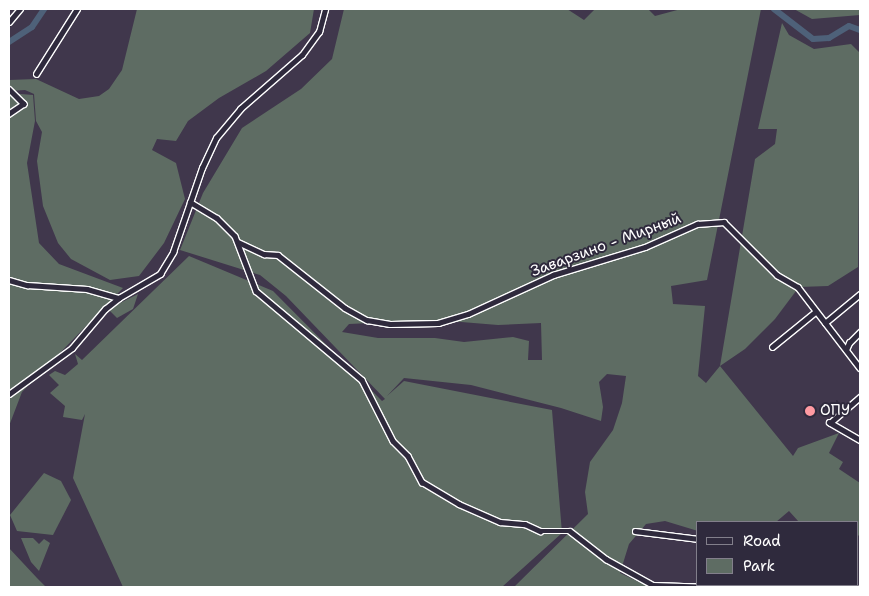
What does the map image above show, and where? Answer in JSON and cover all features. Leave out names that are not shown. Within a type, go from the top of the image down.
[{"type":"street","points":[[9,22],[20,9]]},
{"type":"street","points":[[36,74],[77,9]]},
{"type":"street","points":[[9,394],[72,348],[104,309],[119,298],[149,282],[166,264],[208,152],[220,132],[240,109],[302,56],[319,32],[325,9]]},
{"type":"street","points":[[9,89],[24,104],[9,114]]},
{"type":"street","points":[[190,202],[223,223],[238,242],[256,291],[362,380],[393,441],[408,456],[422,482],[459,504],[500,522],[525,524],[540,531],[570,531],[606,559],[653,585],[713,587]]},
{"type":"street","name":"Заварзино - Мирный","points":[[238,242],[264,254],[278,254],[345,308],[367,320],[390,324],[438,323],[468,314],[553,275],[646,247],[697,224],[716,222],[731,225],[777,275],[798,287],[815,312],[860,368]]},
{"type":"street","points":[[9,280],[28,285],[87,288],[119,298]]},
{"type":"street","points":[[825,323],[860,294]]},
{"type":"street","points":[[772,347],[815,312]]},
{"type":"street","points":[[846,350],[860,332]]},
{"type":"street","points":[[860,397],[829,422],[860,440]]},
{"type":"street","points":[[635,531],[696,539]]},
{"type":"green space","points":[[137,9],[314,9],[310,33],[266,71],[219,98],[188,121],[176,141],[157,139],[152,150],[176,163],[185,199],[164,243],[139,276],[110,280],[71,259],[58,243],[43,206],[37,161],[42,132],[36,121],[34,94],[25,90],[9,91],[9,80],[36,79],[79,99],[99,96],[109,89],[122,70]]},
{"type":"green space","points":[[344,9],[567,9],[584,20],[595,9],[648,9],[655,16],[681,9],[761,9],[707,280],[671,286],[673,304],[705,306],[698,376],[706,383],[720,366],[793,456],[798,448],[839,433],[829,453],[843,462],[839,469],[860,483],[860,534],[859,521],[798,521],[789,511],[777,521],[696,521],[696,530],[665,521],[646,524],[629,544],[620,573],[641,583],[670,587],[514,587],[588,514],[585,492],[590,462],[613,430],[622,403],[626,376],[607,374],[599,382],[603,407],[601,421],[561,408],[471,385],[404,378],[387,396],[404,381],[552,410],[562,533],[502,587],[123,587],[73,478],[85,414],[82,420],[63,417],[65,406],[50,393],[59,385],[49,375],[55,371],[65,375],[78,364],[75,354],[82,360],[189,256],[273,291],[382,401],[385,399],[286,296],[260,275],[180,250],[203,193],[242,128],[301,89],[332,59]],"holes":[[[437,320],[498,325],[541,323],[542,360],[528,360],[529,341],[513,337],[464,342],[435,338],[378,338],[342,332],[349,324]]]},
{"type":"green space","points":[[794,9],[860,9],[860,15],[812,19]]},
{"type":"green space","points":[[782,23],[789,35],[814,49],[851,44],[860,53],[858,267],[828,286],[799,287],[775,319],[745,349],[720,366],[755,159],[775,144],[777,129],[758,129]]},
{"type":"green space","points":[[9,93],[33,95],[35,121],[27,163],[39,243],[59,264],[123,288],[22,392],[9,426]]},
{"type":"green space","points":[[138,294],[133,309],[117,318],[108,309]]},
{"type":"green space","points":[[44,473],[61,481],[71,500],[53,535],[17,531],[10,515]]},
{"type":"green space","points":[[21,538],[33,538],[39,544],[44,539],[50,543],[39,571],[31,562]]},
{"type":"green space","points":[[9,548],[37,578],[46,587],[9,587]]},
{"type":"waterway","points":[[9,42],[32,27],[44,9]]},
{"type":"waterway","points":[[774,9],[813,39],[829,38],[849,26],[860,30]]},
{"type":"place","name":"ОПУ","points":[[810,411]]}]
